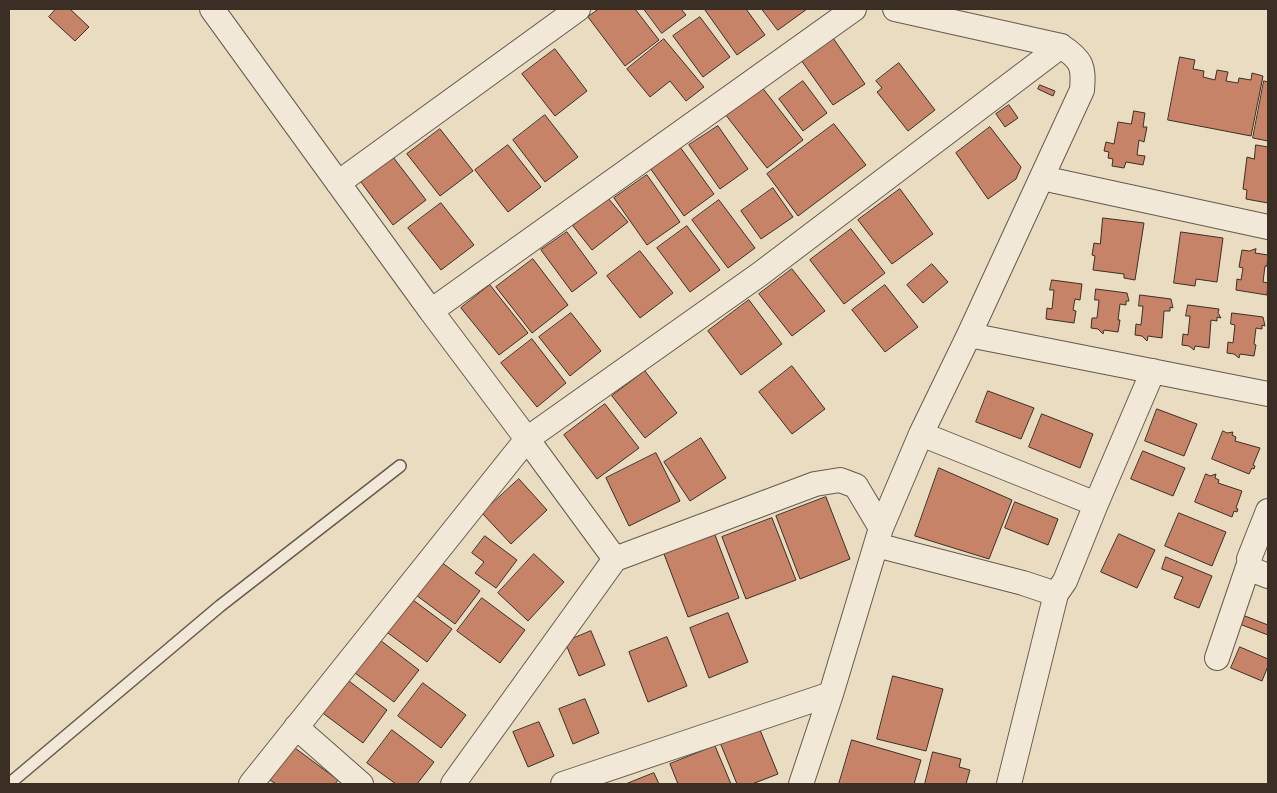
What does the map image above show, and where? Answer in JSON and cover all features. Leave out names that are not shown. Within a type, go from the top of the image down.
[{"type":"street","points":[[212,9],[431,311],[615,559]]},
{"type":"street","points":[[338,183],[578,9]]},
{"type":"street","points":[[431,311],[854,9]]},
{"type":"street","points":[[801,784],[832,694],[878,536],[921,434],[969,335],[1082,90],[1083,72],[1076,56],[1061,46],[895,9]]},
{"type":"street","points":[[251,784],[527,439],[760,274],[1061,46]]},
{"type":"street","points":[[1042,178],[1268,227]]},
{"type":"street","points":[[969,335],[1268,394]]},
{"type":"street","points":[[1009,784],[1056,594],[1065,581],[1153,372]]},
{"type":"street","points":[[921,434],[1096,504]]},
{"type":"street","points":[[453,784],[615,559],[815,484],[840,480],[856,486],[878,536],[1056,594]]},
{"type":"street","points":[[1216,658],[1259,570],[1249,559],[1268,511]]},
{"type":"street","points":[[563,784],[832,694]]},
{"type":"street","points":[[296,727],[361,784]]},
{"type":"lane","points":[[9,784],[220,606],[400,466]]},
{"type":"building","points":[[56,9],[70,9],[89,27],[75,41],[49,17]]},
{"type":"building","points":[[599,9],[635,9],[659,40],[625,66],[588,17]]},
{"type":"building","points":[[644,9],[681,9],[686,15],[662,33]]},
{"type":"building","points":[[746,9],[765,35],[737,55],[705,10]]},
{"type":"building","points":[[762,9],[807,9],[778,30]]},
{"type":"building","points":[[700,17],[730,57],[703,77],[673,36]]},
{"type":"building","points":[[833,38],[865,84],[833,105],[801,60]]},
{"type":"building","points":[[664,39],[704,87],[686,101],[670,81],[650,97],[627,69]]},
{"type":"building","points":[[555,49],[587,91],[555,116],[522,74]]},
{"type":"building","points":[[1180,57],[1195,60],[1193,69],[1204,71],[1203,77],[1215,80],[1217,70],[1228,72],[1226,81],[1238,83],[1239,78],[1251,80],[1252,73],[1263,76],[1251,136],[1168,120]]},
{"type":"building","points":[[899,63],[935,110],[908,131],[877,92],[882,88],[876,81]]},
{"type":"building","points":[[803,81],[827,113],[803,131],[779,99]]},
{"type":"building","points":[[1264,81],[1268,82],[1268,141],[1253,138]]},
{"type":"building","points":[[1040,85],[1055,91],[1053,96],[1038,89]]},
{"type":"building","points":[[761,86],[803,140],[767,168],[725,114]]},
{"type":"building","points":[[1009,105],[1018,118],[1005,127],[996,114]]},
{"type":"building","points":[[1134,111],[1145,113],[1143,127],[1147,127],[1144,142],[1139,140],[1137,155],[1145,156],[1143,165],[1126,162],[1124,168],[1112,166],[1113,159],[1108,158],[1109,152],[1104,151],[1106,142],[1114,144],[1118,122],[1131,124]]},
{"type":"building","points":[[545,115],[578,157],[545,182],[513,140]]},
{"type":"building","points":[[834,124],[866,165],[798,216],[767,174]]},
{"type":"building","points":[[718,126],[748,169],[720,189],[689,145]]},
{"type":"building","points":[[990,127],[1021,167],[1016,179],[988,199],[956,153]]},
{"type":"building","points":[[440,129],[473,171],[440,196],[407,154]]},
{"type":"building","points":[[508,145],[541,187],[508,212],[475,170]]},
{"type":"building","points":[[1256,145],[1268,147],[1268,203],[1246,199],[1247,190],[1243,189],[1247,157],[1254,159]]},
{"type":"building","points":[[680,147],[714,194],[684,216],[650,168]]},
{"type":"building","points":[[393,157],[426,200],[393,225],[361,182]]},
{"type":"building","points":[[647,175],[680,222],[647,245],[614,198]]},
{"type":"building","points":[[773,188],[793,217],[761,239],[741,211]]},
{"type":"building","points":[[900,189],[933,234],[892,264],[858,220]]},
{"type":"building","points":[[608,198],[628,222],[592,250],[573,226]]},
{"type":"building","points":[[719,200],[755,248],[728,268],[692,220]]},
{"type":"building","points":[[441,203],[474,245],[441,270],[408,228]]},
{"type":"building","points":[[1103,218],[1144,223],[1135,280],[1124,278],[1124,274],[1093,270],[1095,256],[1092,255],[1094,243],[1100,244]]},
{"type":"building","points":[[687,226],[720,270],[690,292],[657,248]]},
{"type":"building","points":[[851,229],[885,273],[844,304],[810,260]]},
{"type":"building","points":[[567,232],[597,273],[572,292],[541,250]]},
{"type":"building","points":[[1181,232],[1223,238],[1217,282],[1196,279],[1195,286],[1174,283]]},
{"type":"building","points":[[1256,249],[1255,253],[1268,255],[1263,282],[1268,283],[1267,295],[1236,290],[1237,279],[1241,280],[1243,268],[1239,267],[1242,250]]},
{"type":"building","points":[[640,251],[673,293],[640,318],[607,276]]},
{"type":"building","points":[[533,259],[568,305],[532,333],[496,287]]},
{"type":"building","points":[[932,264],[948,282],[923,303],[907,285]]},
{"type":"building","points":[[792,269],[825,311],[792,336],[759,294]]},
{"type":"building","points":[[1052,280],[1082,284],[1080,300],[1075,299],[1073,310],[1076,311],[1074,323],[1046,319],[1047,308],[1052,309],[1054,290],[1050,290]]},
{"type":"building","points":[[490,285],[528,333],[499,355],[461,308]]},
{"type":"building","points":[[885,285],[918,327],[885,352],[852,310]]},
{"type":"building","points":[[1096,289],[1127,293],[1129,301],[1126,301],[1126,305],[1120,304],[1118,332],[1104,330],[1103,334],[1098,329],[1091,328],[1092,318],[1097,318],[1099,300],[1095,300]]},
{"type":"building","points":[[1140,295],[1171,299],[1173,308],[1170,307],[1170,311],[1164,311],[1162,338],[1148,336],[1147,341],[1142,336],[1135,335],[1136,324],[1141,325],[1143,306],[1139,306]]},
{"type":"building","points":[[749,300],[782,344],[741,375],[708,331]]},
{"type":"building","points":[[1188,305],[1219,309],[1218,313],[1221,318],[1217,317],[1217,321],[1211,320],[1209,348],[1195,346],[1194,350],[1189,346],[1182,345],[1183,334],[1188,335],[1190,316],[1186,316]]},
{"type":"building","points":[[571,313],[601,351],[570,376],[539,337]]},
{"type":"building","points":[[1232,313],[1263,317],[1265,326],[1262,325],[1262,329],[1256,328],[1254,356],[1240,354],[1239,358],[1234,354],[1227,353],[1228,342],[1233,343],[1235,325],[1231,324]]},
{"type":"building","points":[[532,339],[566,383],[537,407],[501,363]]},
{"type":"building","points":[[792,366],[825,409],[792,434],[759,392]]},
{"type":"building","points":[[645,371],[677,413],[645,438],[612,396]]},
{"type":"building","points":[[988,391],[1034,408],[1021,439],[976,422]]},
{"type":"building","points":[[605,404],[639,448],[597,479],[564,435]]},
{"type":"building","points":[[1157,409],[1197,424],[1184,456],[1145,441]]},
{"type":"building","points":[[1042,414],[1093,434],[1080,468],[1029,447]]},
{"type":"building","points":[[1223,431],[1227,433],[1233,432],[1232,435],[1236,437],[1235,441],[1260,448],[1253,465],[1255,466],[1254,469],[1252,468],[1249,474],[1212,459]]},
{"type":"building","points":[[701,438],[726,478],[690,501],[664,462]]},
{"type":"building","points":[[1143,451],[1185,468],[1173,496],[1131,479]]},
{"type":"building","points":[[656,453],[680,501],[629,526],[606,478]]},
{"type":"building","points":[[939,468],[1012,500],[989,559],[915,536]]},
{"type":"building","points":[[1206,474],[1210,476],[1216,474],[1215,478],[1219,480],[1218,483],[1242,491],[1236,508],[1238,509],[1237,512],[1234,511],[1232,517],[1195,502]]},
{"type":"building","points":[[519,479],[547,510],[511,544],[482,513]]},
{"type":"building","points":[[826,497],[850,559],[800,579],[776,516]]},
{"type":"building","points":[[1015,502],[1058,519],[1048,545],[1005,528]]},
{"type":"building","points":[[1179,513],[1226,532],[1212,566],[1165,546]]},
{"type":"building","points":[[772,518],[796,580],[746,599],[722,537]]},
{"type":"building","points":[[1119,534],[1155,550],[1137,588],[1101,572]]},
{"type":"building","points":[[715,535],[739,598],[688,617],[664,554]]},
{"type":"building","points":[[485,536],[517,560],[496,588],[475,573],[484,562],[472,553]]},
{"type":"building","points":[[534,554],[564,582],[528,621],[498,593]]},
{"type":"building","points":[[1166,557],[1212,576],[1199,608],[1174,598],[1183,577],[1162,569]]},
{"type":"building","points":[[437,559],[480,591],[455,624],[412,592]]},
{"type":"building","points":[[409,597],[452,629],[427,662],[384,630]]},
{"type":"building","points":[[482,598],[525,630],[500,663],[457,631]]},
{"type":"building","points":[[728,613],[748,662],[709,678],[690,628]]},
{"type":"building","points":[[1245,616],[1268,625],[1268,635],[1242,625]]},
{"type":"building","points":[[591,631],[605,665],[579,676],[565,642]]},
{"type":"building","points":[[376,637],[419,670],[394,702],[351,670]]},
{"type":"building","points":[[667,637],[687,686],[648,702],[629,652]]},
{"type":"building","points":[[1240,647],[1268,659],[1268,666],[1262,681],[1231,668]]},
{"type":"building","points":[[893,676],[943,689],[926,751],[877,739]]},
{"type":"building","points":[[345,678],[387,710],[363,743],[320,711]]},
{"type":"building","points":[[423,683],[466,715],[441,748],[398,716]]},
{"type":"building","points":[[585,699],[599,733],[573,744],[559,709]]},
{"type":"building","points":[[539,722],[554,756],[528,767],[513,732]]},
{"type":"building","points":[[758,725],[778,774],[752,784],[737,784],[719,740]]},
{"type":"building","points":[[392,730],[434,762],[417,784],[396,784],[367,763]]},
{"type":"building","points":[[852,740],[921,760],[914,784],[839,784]]},
{"type":"building","points":[[715,746],[731,784],[678,784],[670,764]]},
{"type":"building","points":[[295,748],[338,780],[335,784],[276,784],[270,780]]},
{"type":"building","points":[[933,752],[961,759],[959,767],[970,770],[966,784],[925,784]]},
{"type":"building","points":[[654,773],[659,784],[626,784]]}]
